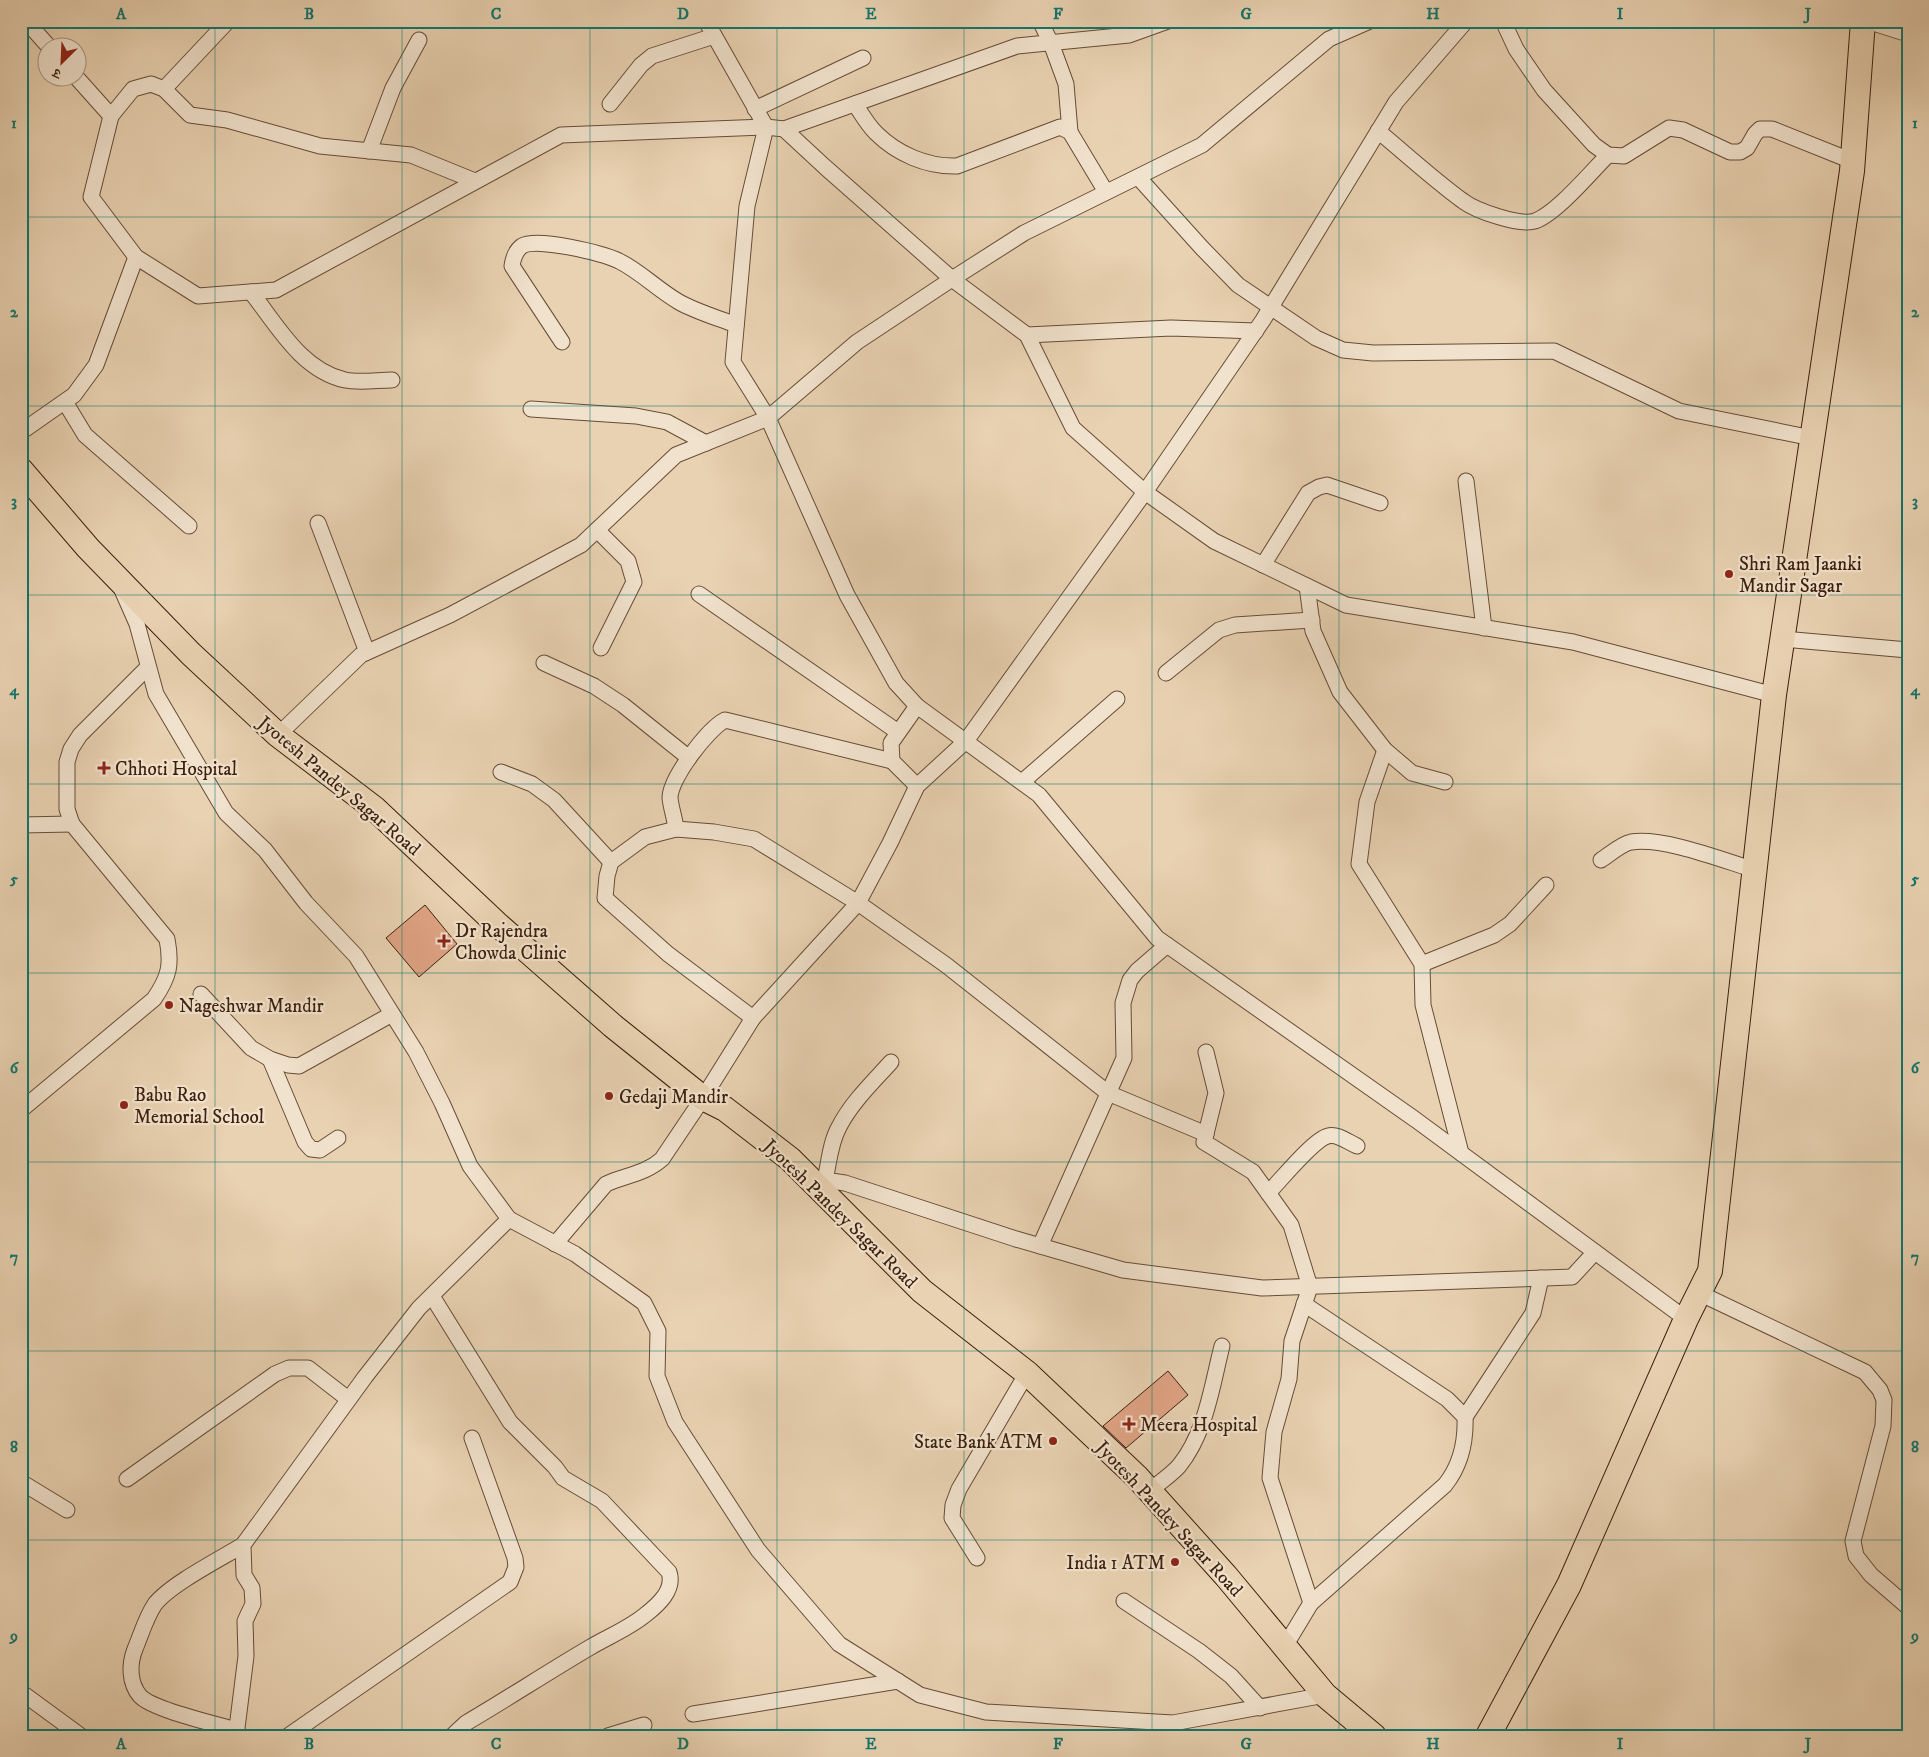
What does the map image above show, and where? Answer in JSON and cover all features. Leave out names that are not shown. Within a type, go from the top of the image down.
[{"type":"main road","points":[[1488,1736],[1569,1585],[1686,1319],[1710,1271],[1774,695],[1852,161],[1862,21]]},
{"type":"main road","name":"Jyotesh Pandey Sagar Road","points":[[21,470],[88,548],[116,577],[191,654],[278,736],[374,808],[497,924],[613,1026],[703,1098],[726,1109],[817,1179],[922,1291],[1027,1373],[1149,1490],[1226,1576],[1325,1695],[1374,1736]]},
{"type":"street","points":[[26,21],[41,38]]},
{"type":"street","points":[[164,89],[228,21]]},
{"type":"street","points":[[706,21],[766,127],[747,206],[733,362],[768,418],[847,595],[896,683],[917,706],[1039,795],[1157,938],[1461,1153],[1686,1319]]},
{"type":"street","points":[[1040,21],[1051,43],[1066,84],[1070,132],[1106,192]]},
{"type":"street","points":[[475,181],[411,155],[320,146],[227,120],[190,115],[164,89],[151,84],[133,89],[112,116],[91,197],[136,257],[198,296],[276,290],[561,135],[766,127],[784,129],[1016,46],[1129,35],[1168,21]]},
{"type":"street","points":[[278,736],[361,655],[450,615],[581,545],[676,455],[768,418],[857,342],[1024,233],[1202,145],[1329,39],[1370,21]]},
{"type":"street","points":[[555,1244],[606,1184],[640,1174],[653,1167],[662,1159],[753,1018],[858,902],[918,786],[966,741],[1145,492],[1256,331],[1396,102],[1466,21]]},
{"type":"street","points":[[1503,21],[1516,49],[1544,90],[1594,145],[1608,155],[1624,156],[1669,128],[1683,130],[1730,152],[1740,152],[1746,148],[1760,129],[1772,129],[1852,161]]},
{"type":"street","points":[[1866,21],[1908,34]]},
{"type":"street","points":[[610,104],[641,65],[652,56],[714,36]]},
{"type":"street","points":[[369,151],[393,88],[418,40]]},
{"type":"street","points":[[755,108],[863,58]]},
{"type":"street","points":[[86,88],[112,116]]},
{"type":"street","points":[[855,104],[874,131],[889,145],[922,162],[941,166],[957,166],[1060,127],[1070,132]]},
{"type":"street","points":[[784,129],[952,280],[1027,335],[1073,428],[1145,492],[1214,541],[1346,605],[1573,642],[1774,695]]},
{"type":"street","points":[[1378,130],[1465,202],[1503,219],[1524,222],[1534,222],[1550,214],[1608,155]]},
{"type":"street","points":[[1138,176],[1202,248],[1238,285],[1316,338],[1343,350],[1373,353],[1554,351],[1679,411],[1812,438]]},
{"type":"street","points":[[562,342],[512,266],[514,256],[521,247],[534,243],[590,250],[611,258],[647,278],[666,294],[681,303],[736,325]]},
{"type":"street","points":[[21,432],[74,396],[96,365],[136,257]]},
{"type":"street","points":[[251,292],[299,354],[320,370],[346,380],[392,380]]},
{"type":"street","points":[[1027,335],[1171,328],[1256,331]]},
{"type":"street","points":[[65,402],[85,435],[189,526]]},
{"type":"street","points":[[531,409],[636,416],[659,420],[667,422],[706,443]]},
{"type":"street","points":[[1466,481],[1484,628]]},
{"type":"street","points":[[1263,565],[1308,493],[1318,486],[1327,485],[1380,503]]},
{"type":"street","points":[[318,523],[367,652]]},
{"type":"street","points":[[597,530],[628,561],[634,582],[600,648]]},
{"type":"street","points":[[116,577],[137,624],[156,694],[226,813],[265,850],[306,903],[356,956],[416,1052],[442,1103],[470,1166],[509,1219],[575,1254],[644,1303],[658,1331],[657,1376],[676,1422],[758,1550],[839,1644],[920,1695],[986,1712],[1173,1723],[1325,1695]]},
{"type":"street","points":[[1307,586],[1313,631],[1340,692],[1385,750],[1412,773],[1446,782]]},
{"type":"street","points":[[699,594],[898,732]]},
{"type":"street","points":[[1166,673],[1219,630],[1235,625],[1312,620]]},
{"type":"street","points":[[1783,639],[1908,650]]},
{"type":"street","points":[[544,663],[594,686],[624,705],[690,758]]},
{"type":"street","points":[[21,1110],[154,998],[162,987],[169,971],[170,956],[167,939],[72,824],[67,809],[67,762],[71,749],[80,736],[148,667]]},
{"type":"street","points":[[1022,782],[1117,699]]},
{"type":"street","points":[[892,761],[891,743],[917,706]]},
{"type":"street","points":[[676,828],[670,797],[675,780],[710,730],[725,720],[892,761],[918,786]]},
{"type":"street","points":[[1385,750],[1367,802],[1359,864],[1422,964],[1423,1005],[1461,1153]]},
{"type":"street","points":[[501,772],[532,784],[554,800],[611,862]]},
{"type":"street","points":[[21,825],[72,824]]},
{"type":"street","points":[[753,1018],[668,954],[605,898],[607,876],[611,862],[646,837],[676,828],[754,839],[858,902],[946,965],[1108,1093],[1206,1134]]},
{"type":"street","points":[[1601,860],[1629,842],[1651,842],[1678,847],[1755,870]]},
{"type":"street","points":[[1422,964],[1494,935],[1510,924],[1546,885]]},
{"type":"street","points":[[1040,1246],[1124,1058],[1123,1003],[1130,980],[1137,971],[1168,945]]},
{"type":"street","points":[[201,994],[251,1048],[270,1059],[288,1065],[299,1066],[392,1014]]},
{"type":"street","points":[[1206,1052],[1216,1093],[1204,1142],[1253,1172],[1268,1192],[1291,1225],[1310,1287],[1292,1341],[1289,1379],[1274,1432],[1270,1478],[1311,1603]]},
{"type":"street","points":[[270,1059],[305,1142],[311,1149],[320,1150],[338,1138]]},
{"type":"street","points":[[891,1062],[857,1100],[839,1126],[817,1179],[845,1183],[1040,1246],[1123,1270],[1262,1288],[1572,1278],[1595,1252]]},
{"type":"street","points":[[1268,1192],[1317,1142],[1328,1136],[1336,1136],[1357,1146]]},
{"type":"street","points":[[243,1544],[244,1575],[252,1588],[253,1604],[245,1622],[246,1656],[236,1733],[158,1706],[140,1697],[132,1682],[131,1660],[144,1625],[155,1605],[168,1592],[243,1544],[348,1399],[419,1308],[509,1219]]},
{"type":"street","points":[[1285,1646],[1311,1603],[1445,1486],[1453,1475],[1462,1454],[1465,1417],[1533,1314],[1541,1278]]},
{"type":"street","points":[[1699,1293],[1865,1372],[1880,1390],[1884,1400],[1883,1426],[1853,1541],[1856,1556],[1871,1575],[1908,1607]]},
{"type":"street","points":[[432,1296],[510,1422],[555,1467],[563,1478],[602,1501],[669,1572],[671,1578],[668,1592],[634,1623],[590,1647],[466,1723],[452,1736]]},
{"type":"street","points":[[1304,1304],[1447,1399],[1465,1417]]},
{"type":"street","points":[[1149,1490],[1179,1466],[1194,1441],[1202,1422],[1222,1346]]},
{"type":"street","points":[[127,1479],[275,1374],[289,1368],[308,1368],[348,1399]]},
{"type":"street","points":[[977,1558],[952,1518],[953,1505],[959,1489],[1027,1373]]},
{"type":"street","points":[[288,1736],[510,1582],[516,1567],[515,1558],[472,1438]]},
{"type":"street","points":[[21,1482],[67,1510]]},
{"type":"street","points":[[1124,1601],[1231,1676],[1260,1708]]},
{"type":"street","points":[[693,1714],[898,1681]]},
{"type":"street","points":[[21,1692],[80,1736]]},
{"type":"street","points":[[608,1736],[644,1725]]},
{"type":"building","points":[[425,905],[457,944],[419,977],[386,938]]},
{"type":"building","points":[[1168,1371],[1188,1395],[1126,1448],[1103,1426]]},
{"type":"place","name":"Shri Ram Jaanki Mandir Sagar","points":[[1729,574]]},
{"type":"place","name":"Chhoti Hospital","points":[[104,768]]},
{"type":"place","name":"Dr Rajendra Chowda Clinic","points":[[444,941]]},
{"type":"place","name":"Nageshwar Mandir","points":[[169,1005]]},
{"type":"place","name":"Gedaji Mandir","points":[[609,1096]]},
{"type":"place","name":"Babu Rao Memorial School","points":[[124,1105]]},
{"type":"place","name":"Meera Hospital","points":[[1129,1424]]},
{"type":"place","name":"State Bank ATM","points":[[1053,1441]]},
{"type":"place","name":"India 1 ATM","points":[[1175,1562]]}]
